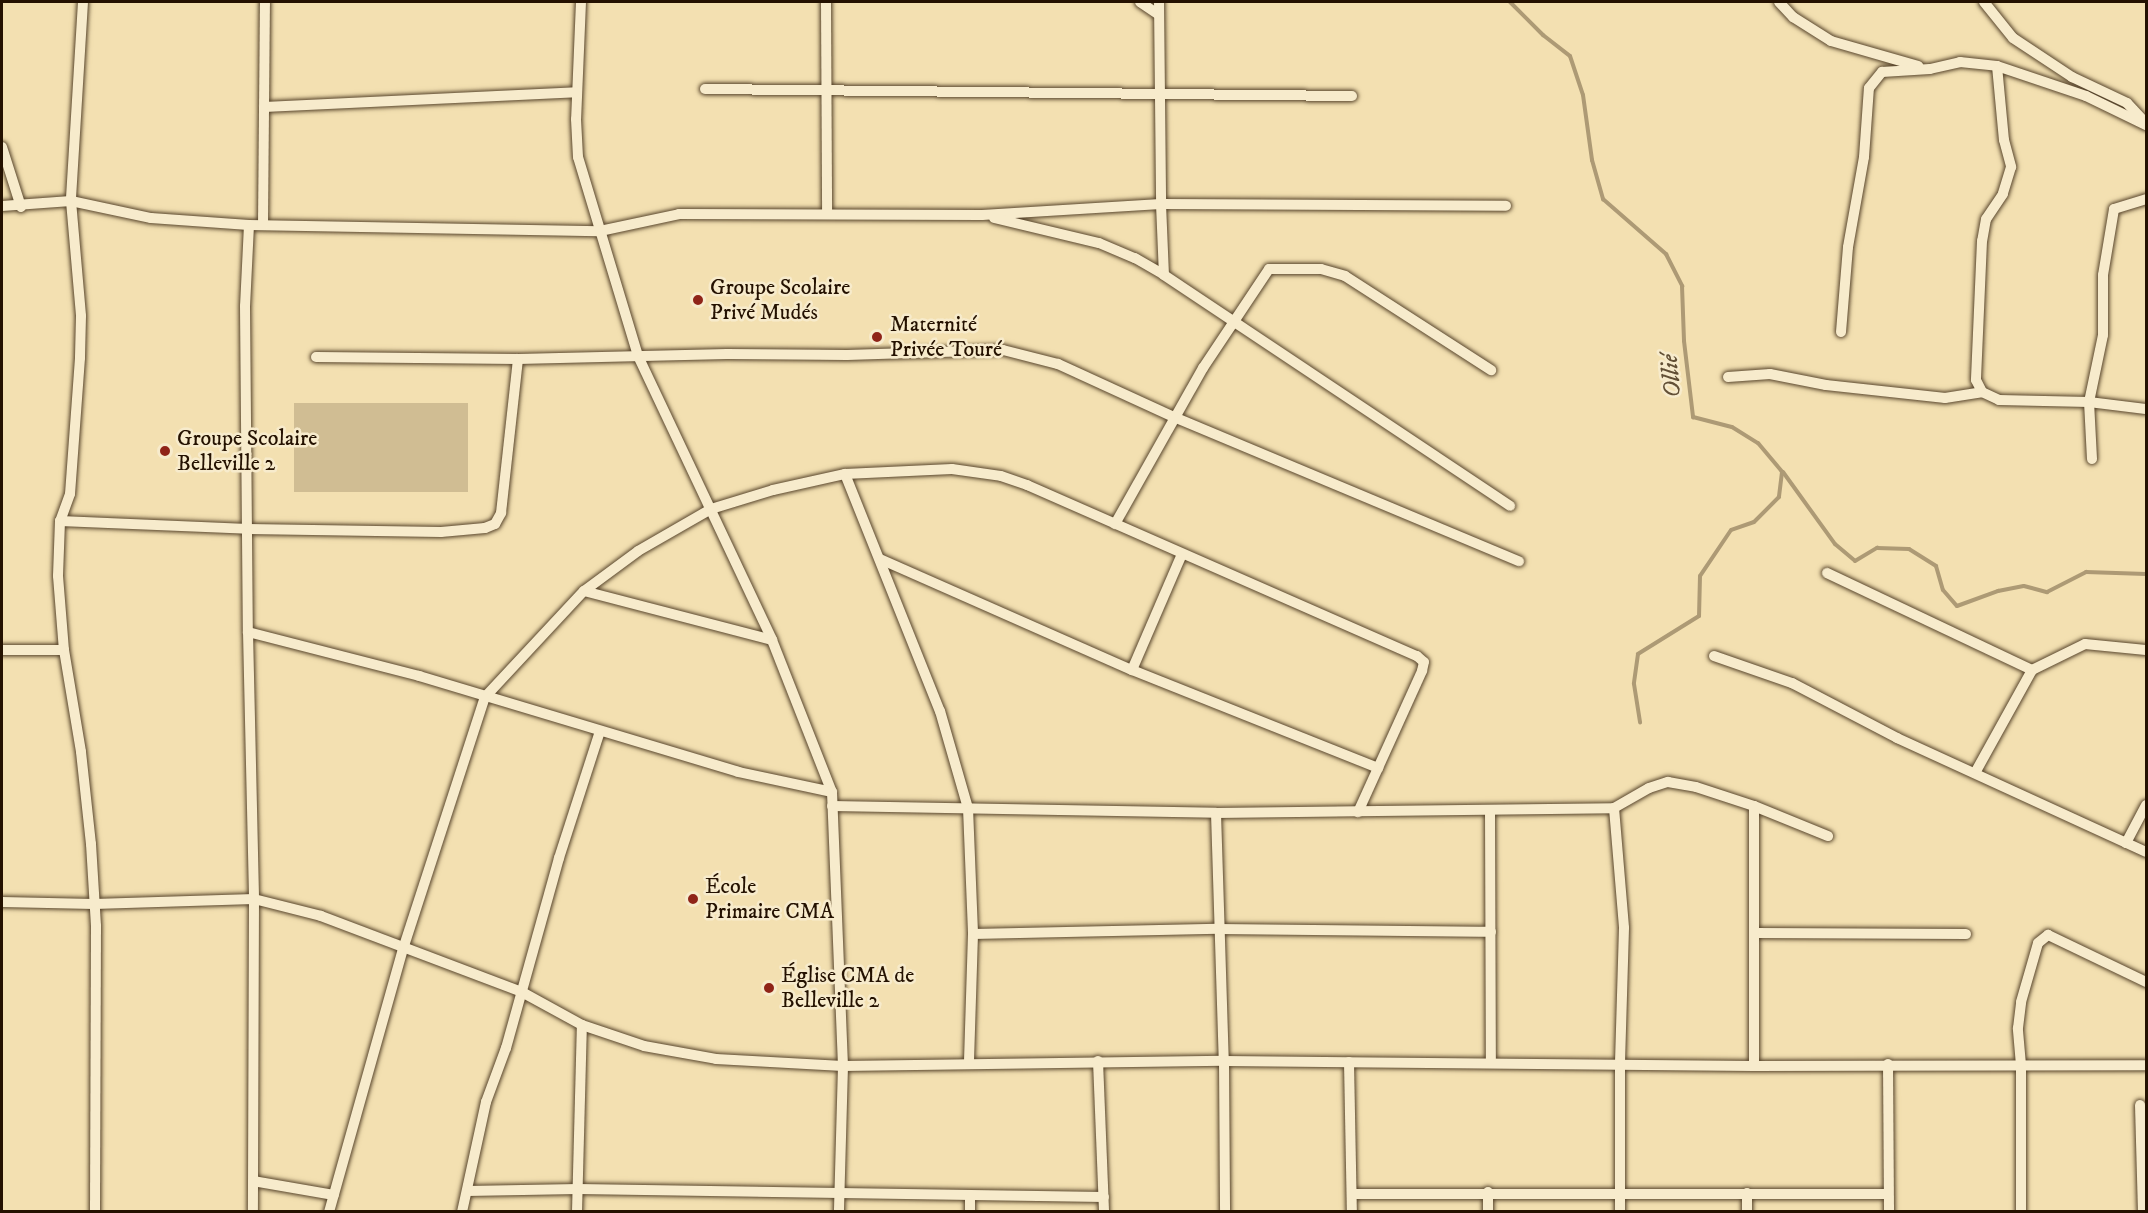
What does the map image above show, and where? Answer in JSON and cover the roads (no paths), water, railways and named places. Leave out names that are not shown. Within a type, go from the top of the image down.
[{"type":"street","points":[[83,2],[71,201],[81,316],[80,358],[70,494],[60,521],[58,576],[64,650],[81,752],[94,904],[94,1212]]},
{"type":"street","points":[[263,225],[265,2]]},
{"type":"street","points":[[581,2],[577,92],[578,157],[638,356],[772,640],[832,792],[843,1066],[839,1212]]},
{"type":"street","points":[[826,2],[827,214]]},
{"type":"street","points":[[1140,2],[1158,14]]},
{"type":"street","points":[[1158,2],[1164,275]]},
{"type":"street","points":[[1779,2],[1793,17],[1832,41],[1930,69]]},
{"type":"street","points":[[1984,2],[2013,38],[2072,77],[2127,103],[2146,125]]},
{"type":"street","points":[[1841,332],[1848,247],[1864,157],[1869,88],[1882,72],[1930,69],[1960,62],[1997,66],[2086,96],[2146,125]]},
{"type":"street","points":[[1982,392],[1976,380],[1982,241],[1986,219],[2003,194],[2011,167],[2004,140],[1997,66]]},
{"type":"street","points":[[705,89],[1352,96]]},
{"type":"street","points":[[264,107],[577,92]]},
{"type":"street","points":[[2,147],[21,207]]},
{"type":"street","points":[[2092,459],[2089,402],[2103,335],[2103,275],[2114,208],[2146,199]]},
{"type":"street","points":[[2,206],[21,207],[71,201],[152,218],[249,225],[600,231],[679,214],[982,215],[1161,204],[1506,206]]},
{"type":"street","points":[[982,215],[1099,243],[1164,275],[1231,322],[1510,506]]},
{"type":"street","points":[[249,225],[245,306],[248,632],[254,899],[253,1212]]},
{"type":"street","points":[[1115,524],[1174,417],[1231,322],[1269,269],[1321,269],[1345,276],[1491,370]]},
{"type":"street","points":[[316,357],[518,359],[638,356],[847,356],[1002,350],[1058,364],[1174,417],[1519,561]]},
{"type":"street","points":[[60,521],[248,529],[441,532],[485,528],[495,524],[501,513],[518,359]]},
{"type":"street","points":[[1728,377],[1770,374],[1826,386],[1945,398],[1982,392],[1999,400],[2089,402],[2146,409]]},
{"type":"street","points":[[329,1212],[403,949],[485,697],[584,591],[638,551],[711,509],[773,490],[845,474],[952,469],[1000,476],[1028,485],[1424,662],[1358,812]]},
{"type":"street","points":[[845,474],[940,711],[968,808],[973,934],[969,1062]]},
{"type":"street","points":[[1132,670],[1182,554]]},
{"type":"street","points":[[880,559],[1132,670],[1378,768]]},
{"type":"street","points":[[1827,573],[2032,670]]},
{"type":"street","points":[[584,591],[772,640]]},
{"type":"street","points":[[248,632],[419,676],[738,772],[832,792]]},
{"type":"street","points":[[1975,773],[2032,670],[2085,644],[2146,650]]},
{"type":"street","points":[[2,650],[64,650]]},
{"type":"street","points":[[1713,656],[1792,683],[1897,738],[2146,852]]},
{"type":"street","points":[[462,1212],[486,1102],[506,1048],[520,991],[600,731]]},
{"type":"street","points":[[832,806],[1216,813],[1614,808],[1648,788],[1668,782],[1696,787],[1754,806],[1828,836]]},
{"type":"street","points":[[2126,843],[2146,805]]},
{"type":"street","points":[[1754,806],[1756,933],[1754,1066]]},
{"type":"street","points":[[1614,808],[1624,928],[1620,1063],[1620,1212]]},
{"type":"street","points":[[1491,810],[1491,1062]]},
{"type":"street","points":[[1216,813],[1224,1060],[1225,1212]]},
{"type":"street","points":[[2,902],[94,904],[254,899],[321,916],[403,949],[520,991],[582,1025],[644,1046],[716,1059],[843,1066],[969,1062],[1224,1060],[1754,1066],[2146,1065]]},
{"type":"street","points":[[973,934],[1218,929],[1491,932]]},
{"type":"street","points":[[1756,933],[1966,934]]},
{"type":"street","points":[[2021,1212],[2021,1065],[2018,1028],[2021,1002],[2038,943],[2048,935],[2146,982]]},
{"type":"street","points":[[577,1212],[582,1025]]},
{"type":"street","points":[[1098,1061],[1104,1212]]},
{"type":"street","points":[[1349,1062],[1352,1212]]},
{"type":"street","points":[[1888,1064],[1888,1212]]},
{"type":"street","points":[[2140,1105],[2143,1212]]},
{"type":"street","points":[[253,1181],[334,1195]]},
{"type":"street","points":[[467,1191],[578,1189],[1104,1197]]},
{"type":"street","points":[[1353,1194],[1488,1192],[1888,1194]]},
{"type":"street","points":[[1488,1192],[1488,1212]]},
{"type":"street","points":[[1747,1193],[1747,1212]]},
{"type":"street","points":[[970,1195],[970,1212]]},
{"type":"waterway","name":"Ollié","points":[[1510,2],[1543,35],[1570,56],[1583,95],[1592,160],[1603,199],[1666,254],[1682,286],[1684,341],[1693,417],[1732,427],[1758,443],[1782,472],[1779,497],[1754,522],[1731,530],[1700,576],[1699,616],[1638,654],[1634,684],[1640,723]]},
{"type":"waterway","points":[[1783,472],[1835,544],[1855,561],[1877,548],[1909,549],[1936,566],[1943,590],[1957,606],[1998,591],[2024,586],[2047,592],[2086,572],[2146,574]]},
{"type":"place","name":"Groupe Scolaire Privé Mudés","points":[[698,300]]},
{"type":"place","name":"Maternité Privée Touré","points":[[877,337]]},
{"type":"place","name":"Groupe Scolaire Belleville 2","points":[[165,451]]},
{"type":"place","name":"École Primaire CMA","points":[[693,899]]},
{"type":"place","name":"Église CMA de Belleville 2","points":[[769,988]]}]
